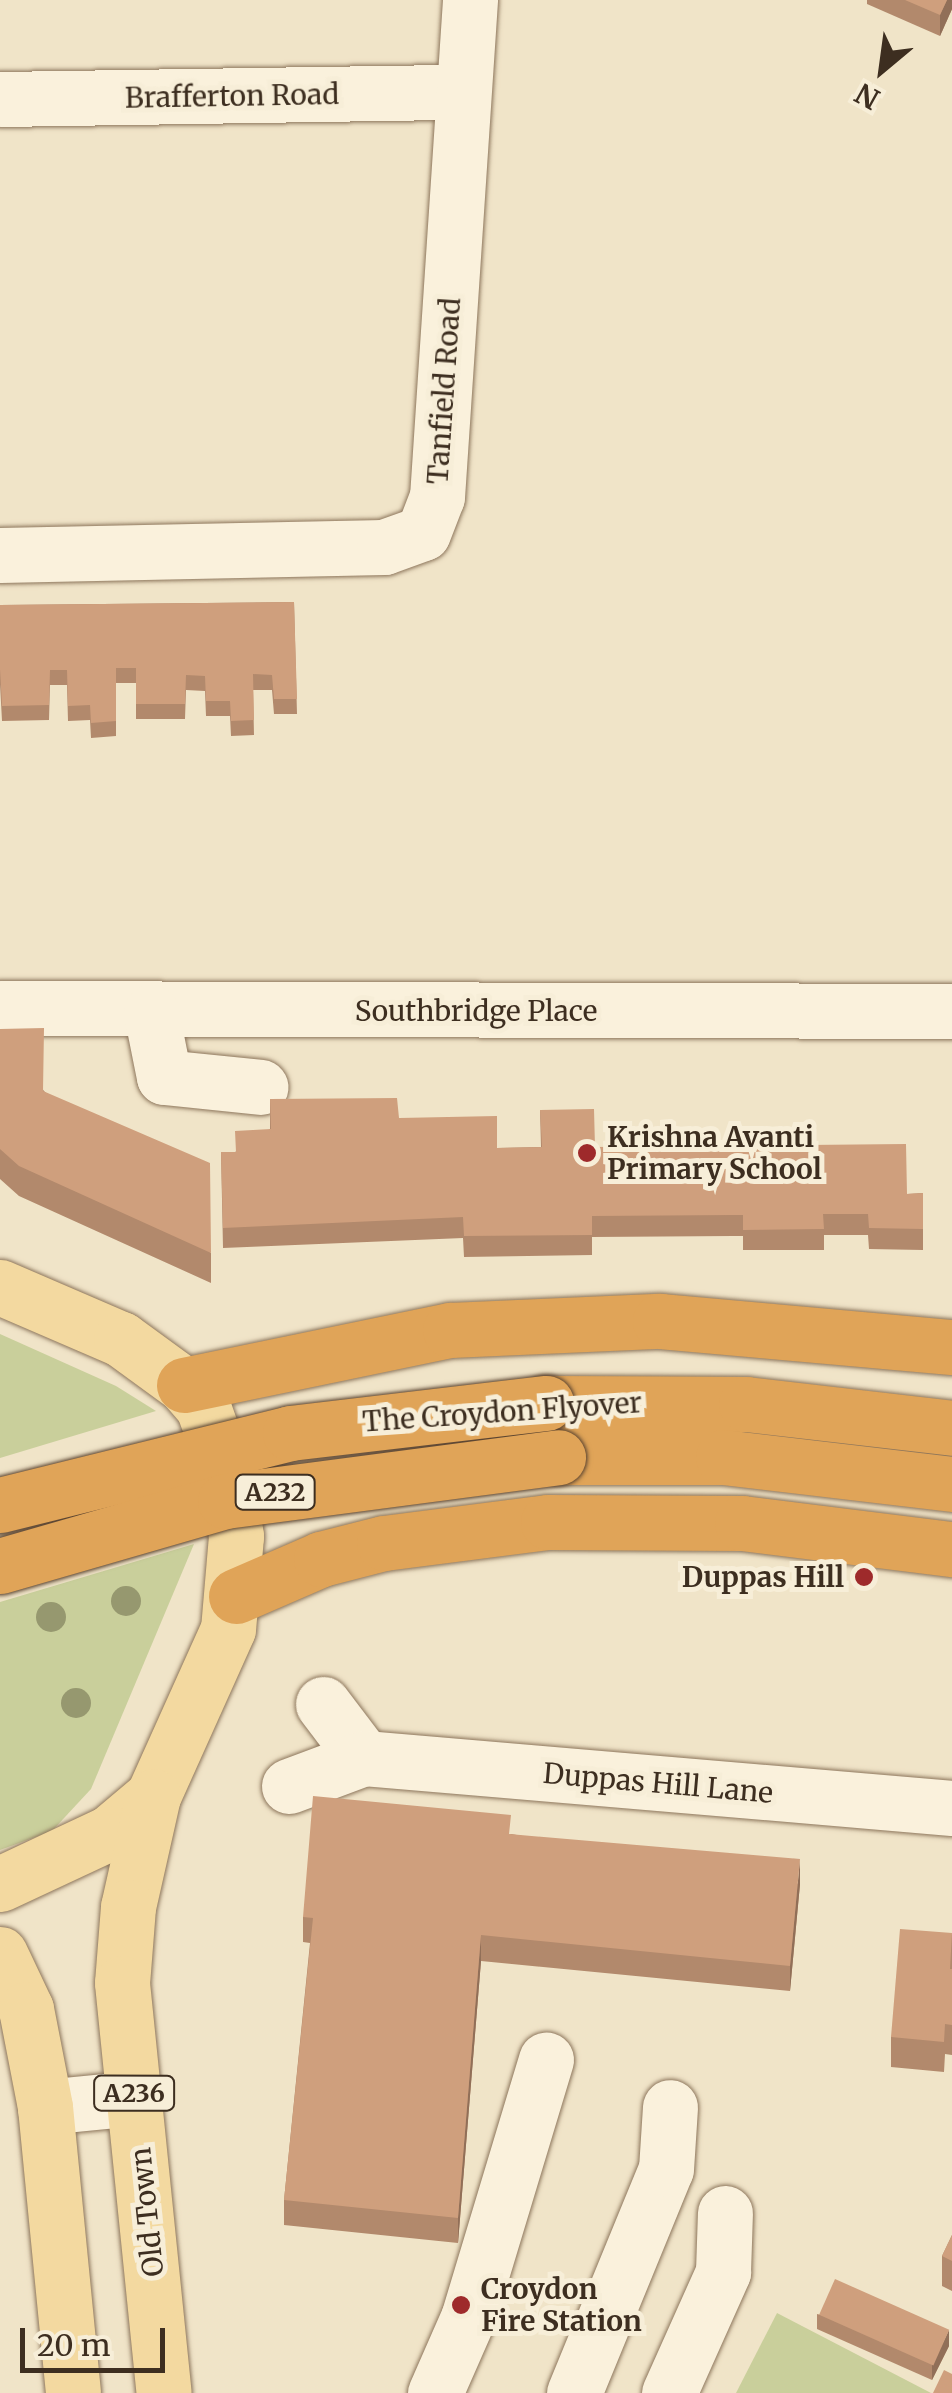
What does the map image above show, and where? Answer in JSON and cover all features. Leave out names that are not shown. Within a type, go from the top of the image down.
[{"type":"highway","points":[[184,1384],[450,1330],[660,1322],[952,1347]]},
{"type":"highway","name":"The Croydon Flyover","points":[[0,1505],[290,1433],[546,1403],[746,1404],[952,1428]]},
{"type":"highway","name":"The Croydon Flyover","points":[[0,1566],[225,1501],[558,1458],[723,1457],[952,1484]]},
{"type":"highway","points":[[236,1596],[336,1555],[548,1522],[742,1523],[952,1549]]},
{"type":"main road","points":[[0,1286],[120,1339],[184,1384],[203,1407],[226,1472],[236,1596]]},
{"type":"main road","name":"Old Town","points":[[164,2393],[122,1938],[154,1796],[236,1596]]},
{"type":"main road","points":[[0,1884],[109,1833],[154,1796]]},
{"type":"main road","points":[[0,1954],[26,2009],[44,2106],[73,2393]]},
{"type":"street","name":"Tanfield Road","points":[[0,555],[384,548],[424,533],[437,497],[470,0]]},
{"type":"street","name":"Brafferton Road","points":[[0,99],[464,92]]},
{"type":"street","name":"Southbridge Place","points":[[0,1008],[151,1012],[952,1010]]},
{"type":"street","points":[[151,1012],[164,1078],[260,1087]]},
{"type":"street","points":[[323,1704],[364,1758]]},
{"type":"street","name":"Duppas Hill Lane","points":[[290,1786],[364,1758],[952,1808]]},
{"type":"street","points":[[444,2390],[546,2059]]},
{"type":"street","points":[[44,2106],[135,2098]]},
{"type":"street","points":[[574,2393],[666,2169],[670,2107]]},
{"type":"street","points":[[669,2393],[723,2272],[725,2213]]},
{"type":"green space","points":[[0,1334],[116,1386],[156,1411],[0,1458]]},
{"type":"green space","points":[[194,1544],[91,1789],[52,1831],[0,1850],[0,1602]]},
{"type":"green space","points":[[777,2313],[931,2393],[736,2393]]},
{"type":"building","points":[[905,0],[947,0],[940,15]]},
{"type":"building","points":[[294,602],[297,699],[274,699],[272,675],[253,674],[254,720],[231,721],[230,701],[206,701],[205,676],[186,675],[185,704],[136,704],[136,668],[116,668],[116,721],[91,723],[90,705],[68,706],[67,670],[50,670],[49,705],[2,706],[0,605]]},
{"type":"building","points":[[44,1028],[43,1091],[210,1163],[211,1253],[19,1166],[0,1149],[0,1029]]},
{"type":"building","points":[[397,1098],[399,1118],[497,1116],[497,1148],[542,1147],[540,1110],[594,1109],[595,1147],[906,1144],[907,1194],[923,1193],[923,1229],[869,1228],[868,1214],[823,1214],[824,1229],[743,1230],[743,1215],[592,1216],[592,1235],[464,1236],[463,1217],[223,1228],[221,1152],[236,1152],[235,1131],[271,1129],[270,1099]]},
{"type":"building","points":[[313,1796],[511,1815],[509,1834],[800,1859],[790,1966],[481,1935],[458,2218],[284,2200],[313,1918],[303,1917]]},
{"type":"building","points":[[900,1929],[952,1933],[952,2025],[945,2024],[944,2042],[891,2037]]},
{"type":"building","points":[[952,2235],[952,2261],[942,2256]]},
{"type":"building","points":[[835,2279],[949,2330],[933,2365],[819,2315]]},
{"type":"building","points":[[944,2370],[952,2374],[952,2393],[933,2393]]},
{"type":"place","name":"Krishna Avanti Primary School","points":[[587,1153]]},
{"type":"place","name":"Duppas Hill","points":[[864,1577]]},
{"type":"place","name":"Croydon Fire Station","points":[[461,2305]]}]
